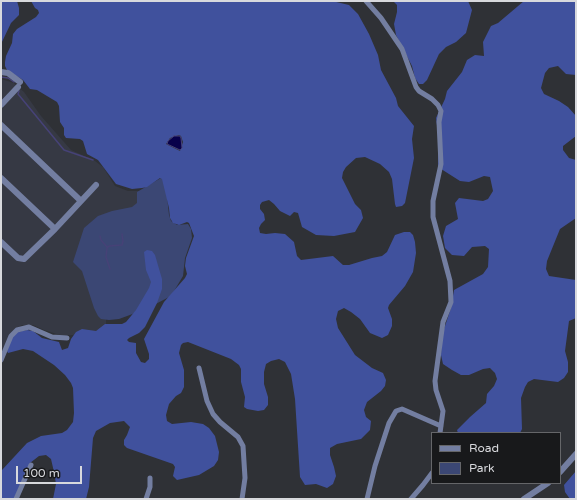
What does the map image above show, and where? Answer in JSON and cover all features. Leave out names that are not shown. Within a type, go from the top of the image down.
[{"type":"street","points":[[366,1],[381,18],[402,49],[416,87],[419,91],[432,99],[441,111],[439,122],[441,164],[433,201],[433,217],[450,281],[451,302],[443,322],[435,381],[436,390],[443,411],[440,432]]},
{"type":"street","points":[[1,72],[8,73],[19,85],[1,105]]},
{"type":"street","points":[[1,125],[81,201]]},
{"type":"street","points":[[1,178],[55,229]]},
{"type":"street","points":[[1,242],[18,258],[24,259],[55,229],[96,185]]},
{"type":"street","points":[[1,360],[11,336],[17,330],[29,327],[52,337],[67,338]]},
{"type":"street","points":[[199,368],[207,401],[213,414],[238,437],[243,446],[246,478],[242,499]]},
{"type":"street","points":[[367,499],[375,466],[389,423],[396,411],[402,409],[441,426]]},
{"type":"street","points":[[561,471],[576,454]]},
{"type":"street","points":[[16,499],[31,464]]},
{"type":"street","points":[[411,499],[431,474]]},
{"type":"street","points":[[146,499],[150,487],[150,478]]},
{"type":"street","points":[[524,499],[546,484]]},
{"type":"shaded area","points":[[1,1],[17,1],[19,15],[11,23],[1,44]]},
{"type":"shaded area","points":[[31,1],[332,1],[349,5],[358,14],[369,34],[378,55],[381,70],[396,98],[398,106],[414,126],[412,139],[414,158],[405,203],[402,206],[396,207],[392,179],[389,172],[380,164],[365,157],[356,158],[346,167],[342,178],[355,204],[361,210],[363,218],[355,232],[334,236],[316,235],[302,227],[298,213],[294,212],[290,216],[280,211],[269,200],[262,202],[260,205],[260,209],[264,214],[265,220],[259,228],[260,233],[285,234],[294,242],[297,256],[301,260],[333,256],[343,265],[349,265],[382,256],[387,252],[395,235],[410,232],[413,235],[415,242],[416,253],[413,272],[405,286],[388,308],[392,319],[392,326],[388,335],[382,338],[370,333],[360,319],[351,312],[344,308],[338,311],[336,319],[338,328],[355,355],[372,368],[383,373],[386,380],[385,386],[367,402],[364,410],[366,417],[371,421],[370,430],[361,439],[337,444],[330,448],[330,455],[336,476],[333,484],[327,488],[316,484],[305,485],[300,477],[295,399],[291,374],[285,362],[279,359],[266,364],[264,384],[268,397],[268,405],[264,410],[258,411],[247,409],[244,407],[245,397],[241,382],[241,369],[239,365],[231,359],[188,342],[181,345],[179,353],[184,370],[184,387],[181,393],[169,404],[166,415],[167,421],[172,424],[191,422],[203,424],[209,428],[215,436],[219,452],[218,460],[214,466],[199,475],[177,480],[173,476],[175,467],[173,464],[127,448],[124,445],[124,440],[130,427],[124,421],[110,423],[96,431],[93,438],[89,487],[86,499],[53,499],[56,484],[51,459],[46,455],[39,456],[30,463],[14,499],[1,499],[2,470],[27,443],[41,436],[62,433],[67,430],[73,422],[74,413],[73,388],[65,375],[54,365],[33,351],[23,349],[8,353],[7,351],[12,337],[17,332],[27,330],[33,331],[42,338],[59,342],[62,350],[68,348],[71,339],[76,332],[82,329],[96,331],[105,324],[122,324],[126,322],[136,310],[151,282],[146,270],[144,252],[147,250],[152,251],[155,255],[162,279],[162,289],[145,327],[139,333],[127,340],[129,342],[136,343],[136,353],[141,362],[145,363],[149,359],[149,354],[144,339],[164,302],[187,274],[185,266],[186,258],[194,236],[189,223],[187,222],[179,225],[173,223],[170,218],[162,179],[160,178],[147,187],[142,188],[132,189],[116,184],[98,160],[87,154],[83,141],[80,139],[66,138],[64,135],[64,128],[60,122],[59,106],[57,102],[37,90],[30,89],[23,80],[7,70],[5,66],[6,56],[12,43],[13,34],[17,29],[36,17],[39,13]],"holes":[[[179,135],[181,136],[183,142],[180,151],[166,144],[170,138]]]},
{"type":"shaded area","points":[[393,1],[468,1],[472,10],[466,33],[456,42],[446,47],[439,54],[427,80],[423,84],[419,84],[415,78],[412,66],[396,35],[394,24],[397,5]]},
{"type":"shaded area","points":[[524,1],[576,1],[576,75],[566,74],[558,66],[549,68],[545,73],[541,88],[544,94],[568,107],[576,116],[576,136],[563,146],[563,150],[569,158],[576,160],[576,218],[560,229],[547,261],[546,269],[549,276],[576,280],[576,318],[569,321],[565,351],[568,362],[568,372],[564,378],[558,382],[534,379],[528,382],[521,398],[522,429],[520,432],[458,432],[457,430],[486,403],[487,394],[494,386],[497,379],[495,373],[490,368],[483,369],[469,375],[461,375],[443,364],[441,355],[442,335],[451,308],[454,290],[483,274],[488,267],[489,249],[485,246],[472,247],[464,256],[452,255],[445,248],[443,236],[446,226],[458,219],[455,203],[459,198],[483,201],[488,199],[493,191],[490,177],[484,176],[469,182],[460,181],[438,167],[438,133],[436,118],[447,91],[462,72],[467,60],[475,55],[484,56],[483,42],[491,26],[498,23]]},
{"type":"shaded area","points":[[1,79],[14,83],[24,92],[41,116],[71,150],[95,161],[103,167],[115,186],[128,191],[143,191],[115,310],[106,320],[106,326],[93,333],[63,336],[33,325],[22,325],[15,329],[1,354]]},
{"type":"shaded area","points":[[174,136],[180,136],[181,138],[182,148],[180,150],[167,144],[168,141]]},
{"type":"shaded area","points":[[576,471],[576,499],[570,499],[565,492],[564,485]]},
{"type":"green space","points":[[161,178],[164,179],[166,187],[171,221],[177,225],[188,224],[191,229],[192,238],[185,258],[183,276],[171,296],[146,309],[119,319],[101,319],[94,308],[82,271],[73,262],[84,228],[98,216],[112,211],[132,207],[137,203],[137,192]]},
{"type":"waterway","points":[[1,77],[8,78],[14,82]]},
{"type":"waterway","points":[[19,91],[18,94],[64,150],[93,160]]},
{"type":"waterway","points":[[110,269],[106,257],[107,248],[109,246],[122,245],[122,234]]},
{"type":"waterway","points":[[100,236],[101,240],[107,247]]}]
